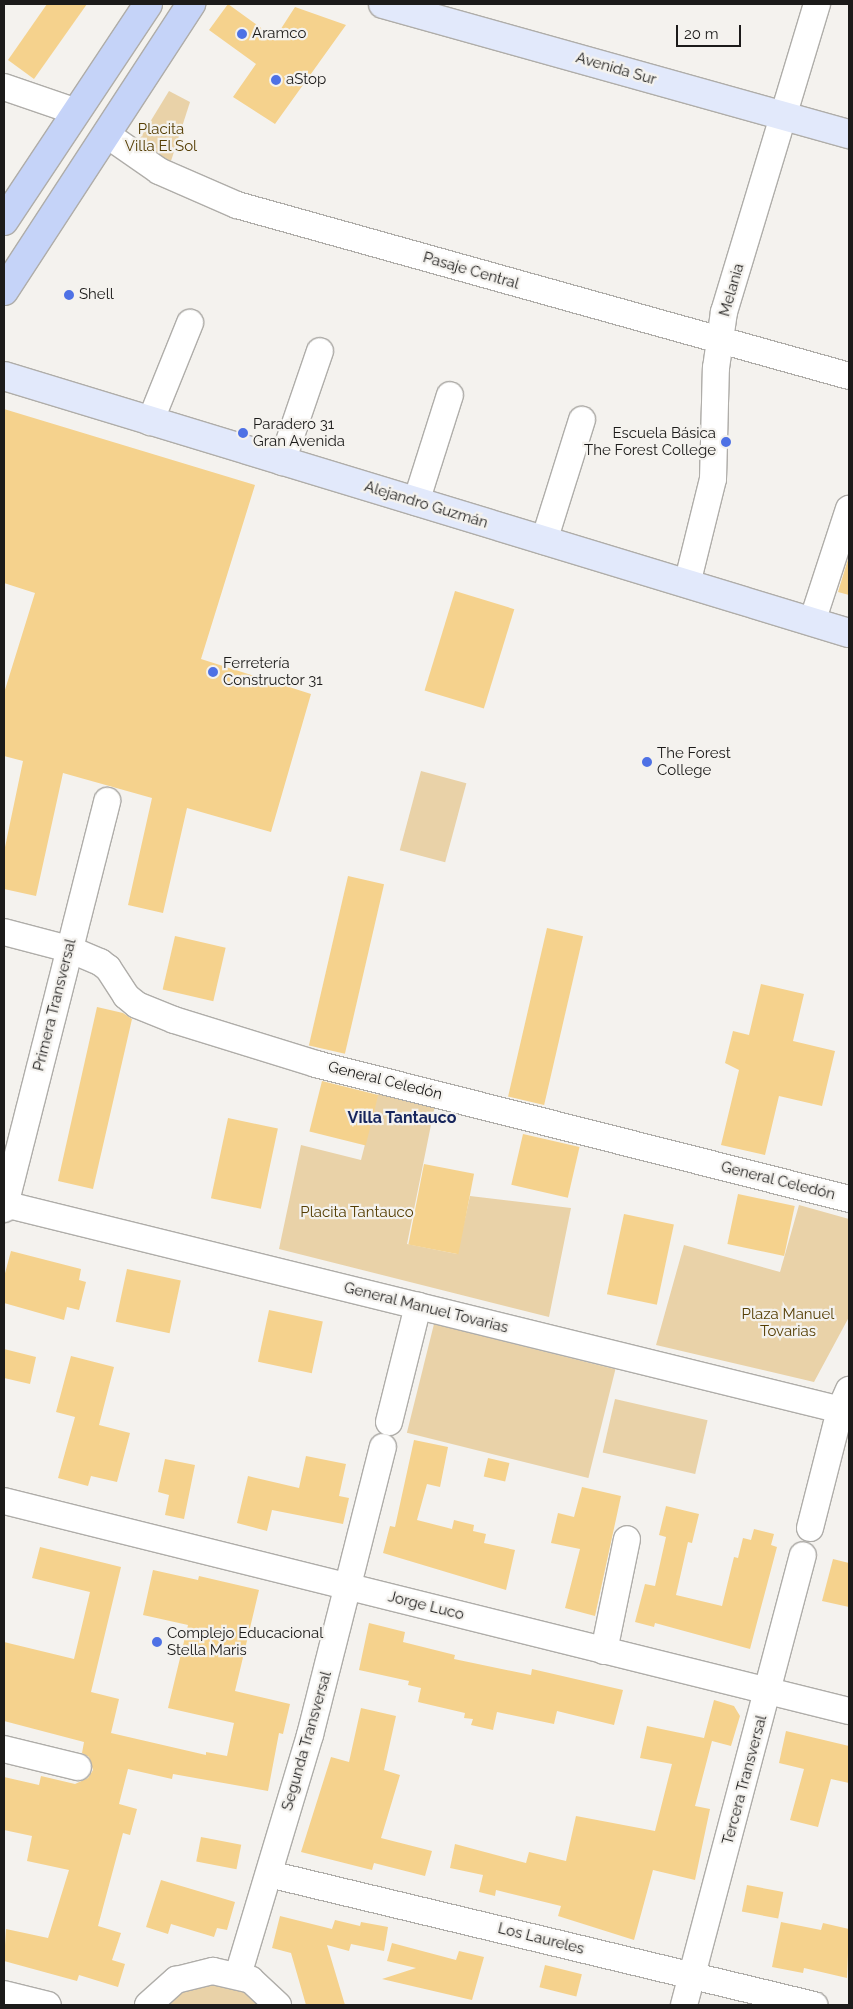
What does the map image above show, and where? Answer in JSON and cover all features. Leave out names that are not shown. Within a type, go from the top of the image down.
[{"type":"main road","points":[[4,221],[148,4]]},
{"type":"main road","points":[[4,291],[191,4]]},
{"type":"street","name":"Avenida Sur","points":[[383,4],[849,134]]},
{"type":"street","name":"Melania","points":[[687,584],[713,479],[719,340],[783,115],[817,4]]},
{"type":"street","points":[[4,87],[77,112]]},
{"type":"street","name":"Pasaje Central","points":[[106,134],[159,171],[237,205],[849,376]]},
{"type":"street","points":[[150,422],[190,323]]},
{"type":"street","points":[[282,462],[320,351]]},
{"type":"street","name":"Alejandro Guzmán","points":[[4,376],[150,422],[849,633]]},
{"type":"street","points":[[416,502],[450,394]]},
{"type":"street","points":[[544,541],[582,420]]},
{"type":"street","points":[[812,622],[849,509]]},
{"type":"street","name":"Primera Transversal","points":[[4,1206],[107,801]]},
{"type":"street","name":"General Celedón","points":[[4,932],[69,949],[108,968],[126,996],[137,1005],[174,1020],[316,1064],[849,1199]]},
{"type":"street","name":"General Manuel Tovarias","points":[[4,1206],[418,1306],[846,1404]]},
{"type":"street","name":"Segunda Transversal","points":[[238,1975],[312,1726],[418,1306]]},
{"type":"street","points":[[810,1528],[846,1404]]},
{"type":"street","name":"Jorge Luco","points":[[4,1501],[849,1711]]},
{"type":"street","points":[[604,1651],[628,1539]]},
{"type":"street","name":"Tercera Transversal","points":[[684,2005],[769,1691],[803,1555]]},
{"type":"street","points":[[4,1750],[78,1767]]},
{"type":"street","name":"Los Laureles","points":[[268,1874],[814,2005]]},
{"type":"street","points":[[148,2005],[165,1987],[188,1975],[213,1971],[238,1975],[263,1989],[278,2005]]},
{"type":"street","points":[[4,1994],[48,2005]]},
{"type":"green space","name":"Placita Villa El Sol","points":[[169,91],[190,102],[171,161],[136,145]]},
{"type":"green space","points":[[421,771],[466,783],[445,862],[400,850]]},
{"type":"green space","name":"Placita Tantauco","points":[[378,1094],[435,1105],[407,1244],[457,1254],[470,1196],[571,1208],[549,1317],[279,1249],[301,1145],[361,1160]]},
{"type":"green space","name":"Plaza Manuel Tovarias","points":[[799,1205],[849,1219],[849,1317],[814,1382],[656,1345],[684,1245],[780,1272]]},
{"type":"green space","points":[[434,1324],[615,1369],[588,1478],[407,1433]]},
{"type":"green space","points":[[615,1399],[708,1420],[695,1474],[603,1453]]},
{"type":"green space","points":[[208,1983],[249,1992],[264,2005],[164,2005],[187,1988]]},
{"type":"building","points":[[47,4],[87,4],[34,79],[8,60]]},
{"type":"building","name":"aStop","points":[[228,4],[275,38],[295,7],[346,25],[275,124],[233,97],[256,64],[209,30]]},
{"type":"building","points":[[4,409],[255,485],[201,659],[311,694],[271,832],[187,808],[163,913],[128,905],[152,798],[63,773],[36,896],[4,889],[4,852],[23,761],[4,756],[4,693],[35,593],[4,583]]},
{"type":"building","points":[[849,556],[849,595],[838,592]]},
{"type":"building","points":[[455,591],[514,609],[484,709],[425,690]]},
{"type":"building","points":[[348,876],[384,884],[345,1054],[309,1046]]},
{"type":"building","points":[[547,928],[583,936],[544,1105],[508,1097]]},
{"type":"building","points":[[175,936],[226,948],[213,1001],[163,990]]},
{"type":"building","points":[[761,984],[804,994],[793,1041],[835,1051],[822,1106],[779,1096],[765,1155],[721,1145],[739,1070],[725,1063],[733,1031],[749,1035]]},
{"type":"building","points":[[97,1007],[123,1013],[132,1019],[93,1189],[58,1181]]},
{"type":"building","points":[[322,1081],[378,1095],[366,1145],[309,1131]]},
{"type":"building","points":[[228,1118],[278,1129],[261,1209],[211,1198]]},
{"type":"building","points":[[523,1134],[580,1147],[568,1198],[511,1185]]},
{"type":"building","points":[[424,1164],[474,1174],[458,1254],[408,1244]]},
{"type":"building","points":[[738,1194],[795,1206],[784,1256],[727,1244]]},
{"type":"building","points":[[624,1214],[674,1225],[657,1305],[607,1294]]},
{"type":"building","points":[[11,1251],[81,1269],[79,1280],[86,1282],[79,1310],[67,1307],[64,1320],[4,1303],[4,1277]]},
{"type":"building","points":[[127,1269],[181,1280],[170,1333],[116,1322]]},
{"type":"building","points":[[269,1310],[323,1321],[312,1373],[258,1362]]},
{"type":"building","points":[[4,1349],[36,1357],[30,1384],[4,1378]]},
{"type":"building","points":[[71,1356],[114,1367],[99,1425],[130,1433],[117,1482],[91,1476],[88,1486],[58,1478],[75,1417],[56,1412]]},
{"type":"building","points":[[414,1440],[448,1447],[440,1487],[427,1484],[417,1520],[452,1529],[454,1520],[474,1525],[473,1531],[486,1534],[484,1543],[515,1550],[506,1590],[383,1553],[390,1526],[395,1527]]},
{"type":"building","points":[[306,1456],[346,1464],[339,1496],[349,1498],[343,1524],[272,1510],[267,1531],[237,1523],[248,1476],[299,1488]]},
{"type":"building","points":[[488,1458],[509,1463],[505,1481],[484,1477]]},
{"type":"building","points":[[165,1459],[195,1465],[184,1519],[165,1515],[169,1495],[158,1492]]},
{"type":"building","points":[[582,1487],[621,1496],[595,1616],[565,1608],[580,1549],[551,1543],[558,1513],[574,1517]]},
{"type":"building","points":[[666,1506],[699,1514],[692,1543],[688,1542],[676,1595],[722,1606],[734,1557],[738,1558],[743,1538],[751,1540],[754,1529],[774,1534],[771,1545],[777,1547],[750,1649],[655,1623],[654,1627],[635,1622],[645,1584],[655,1586],[666,1537],[659,1535]]},
{"type":"building","points":[[40,1547],[121,1567],[91,1692],[119,1699],[111,1733],[206,1755],[206,1752],[227,1756],[234,1723],[168,1708],[188,1625],[143,1615],[153,1570],[198,1580],[199,1576],[259,1590],[235,1691],[290,1704],[283,1734],[279,1733],[268,1791],[173,1774],[172,1779],[128,1769],[119,1804],[137,1809],[130,1835],[123,1833],[98,1926],[121,1933],[112,1960],[125,1964],[118,1987],[79,1975],[77,1981],[4,1961],[6,1929],[48,1938],[69,1870],[27,1861],[32,1836],[4,1830],[4,1777],[39,1785],[41,1776],[75,1784],[88,1778],[93,1770],[89,1757],[82,1753],[84,1742],[4,1721],[4,1642],[74,1659],[90,1592],[32,1578]]},
{"type":"building","points":[[833,1559],[849,1563],[849,1607],[822,1601]]},
{"type":"building","points":[[369,1623],[405,1632],[403,1642],[455,1655],[454,1659],[531,1675],[532,1669],[623,1690],[614,1725],[557,1711],[554,1724],[497,1712],[493,1730],[471,1725],[473,1719],[464,1718],[465,1713],[418,1702],[421,1688],[408,1685],[409,1681],[359,1670]]},
{"type":"building","points":[[714,1700],[734,1706],[740,1716],[731,1746],[712,1741],[695,1806],[710,1809],[695,1880],[653,1870],[634,1940],[558,1916],[561,1906],[496,1890],[495,1896],[479,1892],[483,1875],[450,1868],[455,1844],[526,1863],[529,1852],[566,1861],[576,1816],[655,1831],[672,1764],[640,1758],[647,1726],[704,1738]]},
{"type":"building","points":[[361,1708],[396,1716],[384,1770],[400,1775],[381,1838],[432,1851],[425,1876],[374,1863],[372,1870],[301,1852],[331,1757],[349,1762]]},
{"type":"building","points":[[786,1731],[849,1746],[849,1783],[831,1779],[818,1827],[790,1820],[804,1769],[779,1763]]},
{"type":"building","points":[[201,1837],[241,1845],[236,1869],[196,1862]]},
{"type":"building","points":[[161,1880],[235,1902],[227,1930],[217,1928],[214,1937],[171,1924],[168,1934],[146,1927]]},
{"type":"building","points":[[747,1885],[783,1892],[778,1919],[742,1912]]},
{"type":"building","points":[[280,1916],[332,1929],[335,1920],[360,1926],[361,1922],[388,1927],[384,1951],[351,1944],[349,1951],[327,1945],[345,2005],[306,2005],[291,1953],[272,1948]]},
{"type":"building","points":[[781,1922],[821,1930],[823,1923],[849,1929],[847,1978],[804,1968],[803,1973],[772,1967]]},
{"type":"building","points":[[392,1943],[456,1960],[459,1951],[484,1957],[472,2000],[382,1979],[416,1968],[387,1961]]},
{"type":"building","points":[[545,1965],[582,1974],[576,1997],[539,1987]]},
{"type":"place","name":"Aramco","points":[[242,34]]},
{"type":"place","name":"aStop","points":[[276,80]]},
{"type":"place","name":"Shell","points":[[69,295]]},
{"type":"place","name":"Paradero 31 Gran Avenida","points":[[243,433]]},
{"type":"place","name":"Escuela Básica The Forest College","points":[[726,442]]},
{"type":"place","name":"Ferretería Constructor 31","points":[[213,672]]},
{"type":"place","name":"The Forest College","points":[[647,762]]},
{"type":"place","name":"Complejo Educacional Stella Maris","points":[[157,1642]]},
{"type":"district","name":"Villa Tantauco","points":[[402,1118]]}]
